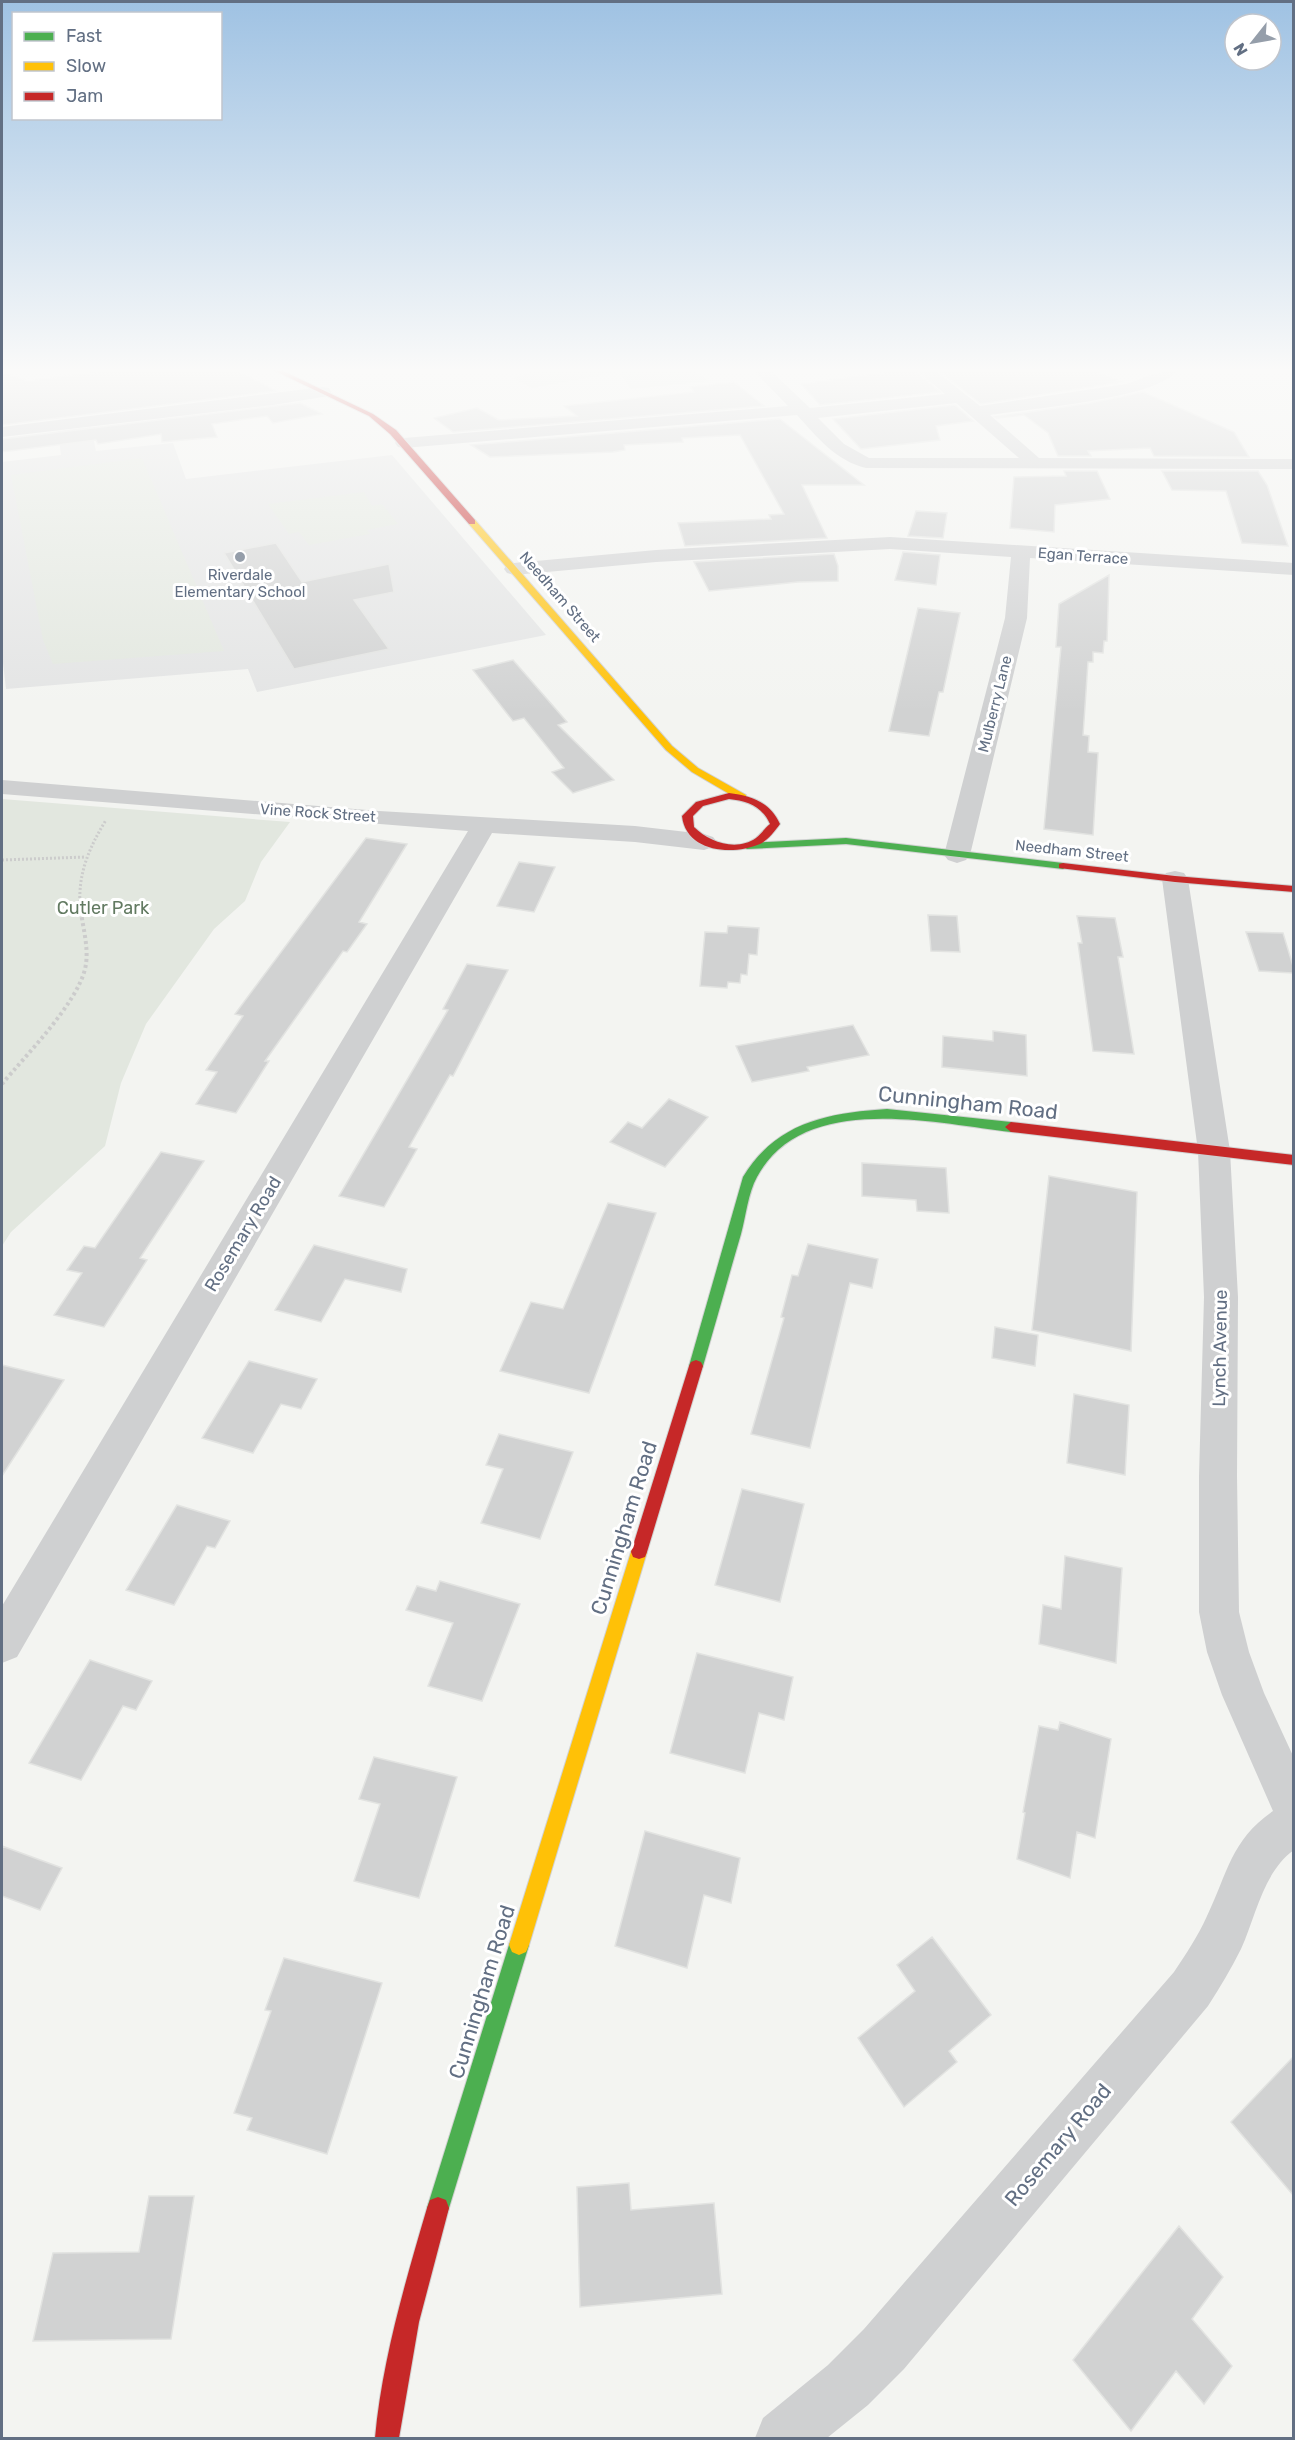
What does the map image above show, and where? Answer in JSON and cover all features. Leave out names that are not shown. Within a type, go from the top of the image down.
[{"type":"main road","name":"Needham Street","points":[[441,485],[669,748],[695,771],[742,798],[762,805],[774,817]]},
{"type":"main road","name":"Needham Street","points":[[669,748],[691,800],[687,828],[704,842],[717,846],[846,841],[1175,879],[1293,889]]},
{"type":"main road","points":[[691,800],[716,797],[742,798]]},
{"type":"main road","points":[[747,846],[767,837],[775,824],[774,817],[789,823]]},
{"type":"main road","name":"Needham Street","points":[[805,828],[846,841]]},
{"type":"main road","name":"Cunningham Road","points":[[387,2439],[395,2376],[416,2279],[705,1337],[750,1177],[756,1164],[767,1150],[799,1130],[841,1116],[862,1114],[915,1116],[1293,1160]]},
{"type":"street","name":"Egan Terrace","points":[[514,569],[560,563],[867,544],[916,544],[1293,570]]},
{"type":"street","name":"Mulberry Lane","points":[[957,855],[1016,618],[1021,551]]},
{"type":"street","name":"Vine Rock Street","points":[[2,787],[484,825],[635,834],[704,842]]},
{"type":"street","name":"Vine Rock Street","points":[[635,834],[691,800]]},
{"type":"street","name":"Rosemary Road","points":[[2,1643],[484,825]]},
{"type":"street","name":"Lynch Avenue","points":[[1175,879],[1214,1151],[1221,1297],[1218,1476],[1220,1612],[1228,1652],[1243,1695],[1293,1806]]},
{"type":"street","name":"Rosemary Road","points":[[783,2439],[848,2385],[884,2349],[1191,1989],[1211,1959],[1252,1863],[1270,1839],[1293,1824]]},
{"type":"path","points":[[2,1084],[70,999],[82,977],[86,952],[78,886],[86,856],[121,797]]},
{"type":"path","points":[[2,860],[86,856]]},
{"type":"shaded area","name":"Riverdale Elementary School","points":[[2,485],[418,485],[546,635],[257,692],[248,669],[6,689],[2,654]]},
{"type":"green space","points":[[13,485],[153,485],[224,651],[53,664],[43,640]]},
{"type":"green space","points":[[364,492],[372,506],[382,504],[398,524],[367,530],[370,534],[309,545],[299,532],[289,534],[268,504]]},
{"type":"green space","name":"Cutler Park","points":[[2,799],[290,822],[261,862],[245,901],[214,929],[146,1024],[121,1083],[105,1146],[11,1232],[2,1246]]},
{"type":"building","points":[[768,485],[864,485],[802,485],[827,538],[685,546],[678,523],[771,519],[769,515],[784,514]]},
{"type":"building","points":[[1013,485],[1103,485],[1110,499],[1055,505],[1054,532],[1010,528]]},
{"type":"building","points":[[1169,485],[1267,485],[1288,546],[1242,543],[1226,491],[1172,490]]},
{"type":"building","points":[[916,511],[947,513],[943,538],[908,536]]},
{"type":"building","points":[[276,543],[302,582],[389,564],[394,592],[354,600],[389,649],[294,669],[224,553]]},
{"type":"building","points":[[903,552],[940,555],[936,585],[895,580]]},
{"type":"building","points":[[834,554],[838,566],[838,581],[798,582],[709,591],[694,562]]},
{"type":"building","points":[[1109,575],[1107,641],[1104,641],[1103,653],[1093,652],[1093,662],[1088,662],[1083,735],[1089,736],[1088,752],[1098,753],[1093,835],[1044,829],[1061,647],[1056,647],[1059,604]]},
{"type":"building","points":[[918,608],[960,613],[943,692],[939,692],[929,736],[889,731]]},
{"type":"building","points":[[513,660],[567,722],[558,725],[614,780],[573,793],[552,772],[564,768],[524,718],[513,721],[473,670]]},
{"type":"building","points":[[366,838],[407,844],[359,922],[367,924],[347,952],[343,951],[265,1061],[269,1061],[236,1113],[196,1104],[217,1072],[206,1070],[243,1016],[235,1014]]},
{"type":"building","points":[[519,862],[555,867],[534,912],[497,906]]},
{"type":"building","points":[[928,915],[957,916],[960,952],[931,951]]},
{"type":"building","points":[[1077,916],[1115,918],[1123,957],[1118,957],[1134,1054],[1093,1051],[1078,943],[1082,943]]},
{"type":"building","points":[[728,926],[759,928],[757,955],[749,954],[747,975],[741,974],[740,983],[728,982],[727,988],[700,986],[705,932],[727,933]]},
{"type":"building","points":[[1246,932],[1283,933],[1293,973],[1259,971]]},
{"type":"building","points":[[467,964],[508,970],[453,1076],[450,1075],[409,1147],[417,1149],[384,1207],[339,1196],[448,1010],[443,1009]]},
{"type":"building","points":[[853,1025],[869,1055],[807,1067],[809,1071],[752,1082],[736,1046]]},
{"type":"building","points":[[993,1031],[1026,1035],[1027,1076],[942,1067],[943,1036],[993,1041]]},
{"type":"building","points":[[669,1099],[708,1117],[665,1167],[610,1142],[628,1122],[642,1128]]},
{"type":"building","points":[[161,1152],[204,1161],[140,1258],[147,1260],[104,1327],[54,1315],[82,1273],[67,1270],[84,1246],[95,1248]]},
{"type":"building","points":[[862,1163],[946,1168],[949,1213],[917,1211],[916,1200],[862,1196]]},
{"type":"building","points":[[1049,1176],[1137,1192],[1131,1351],[1032,1330]]},
{"type":"building","points":[[608,1203],[656,1213],[589,1393],[500,1371],[531,1302],[563,1309]]},
{"type":"building","points":[[808,1244],[878,1259],[872,1288],[850,1283],[810,1448],[751,1434],[784,1318],[781,1317],[792,1275],[798,1276]]},
{"type":"building","points":[[314,1245],[407,1269],[401,1292],[345,1279],[321,1322],[275,1310]]},
{"type":"building","points":[[995,1327],[1038,1335],[1035,1366],[992,1358]]},
{"type":"building","points":[[249,1361],[317,1379],[301,1409],[281,1404],[253,1453],[202,1438]]},
{"type":"building","points":[[2,1365],[64,1380],[2,1476]]},
{"type":"building","points":[[1074,1394],[1129,1405],[1125,1475],[1067,1463]]},
{"type":"building","points":[[499,1434],[573,1452],[540,1539],[481,1523],[503,1469],[486,1465]]},
{"type":"building","points":[[742,1489],[804,1504],[780,1602],[715,1585]]},
{"type":"building","points":[[177,1505],[230,1521],[215,1548],[207,1546],[174,1605],[126,1590]]},
{"type":"building","points":[[1065,1556],[1122,1568],[1116,1663],[1039,1644],[1043,1605],[1061,1609]]},
{"type":"building","points":[[440,1581],[520,1604],[482,1701],[428,1686],[453,1623],[406,1610],[417,1586],[436,1591]]},
{"type":"building","points":[[697,1653],[793,1677],[784,1720],[759,1713],[745,1773],[670,1753]]},
{"type":"building","points":[[90,1660],[152,1681],[136,1710],[123,1706],[81,1780],[29,1763]]},
{"type":"building","points":[[1060,1722],[1111,1739],[1095,1838],[1077,1832],[1070,1878],[1017,1859],[1039,1726],[1058,1730]]},
{"type":"building","points":[[374,1757],[457,1777],[419,1898],[354,1881],[380,1804],[359,1799]]},
{"type":"building","points":[[645,1831],[740,1858],[731,1903],[704,1895],[687,1968],[615,1946]]},
{"type":"building","points":[[2,1846],[62,1868],[40,1910],[2,1896]]},
{"type":"building","points":[[932,1937],[991,2015],[949,2051],[957,2062],[904,2107],[858,2038],[915,1991],[897,1965]]},
{"type":"building","points":[[284,1958],[382,1983],[327,2154],[247,2130],[252,2118],[234,2113],[271,2011],[265,2010]]},
{"type":"building","points":[[1293,2057],[1293,2195],[1231,2122]]},
{"type":"building","points":[[629,2183],[631,2210],[714,2203],[722,2294],[580,2307],[577,2187]]},
{"type":"building","points":[[149,2196],[194,2196],[171,2339],[33,2341],[53,2253],[139,2252]]},
{"type":"building","points":[[1179,2226],[1223,2277],[1192,2319],[1232,2366],[1204,2404],[1176,2371],[1131,2431],[1073,2360]]},
{"type":"traffic: fast","points":[[747,846],[846,841],[1063,866]]},
{"type":"traffic: fast","points":[[696,1366],[750,1177],[762,1159],[776,1145],[809,1126],[866,1114],[887,1113],[1011,1127]]},
{"type":"traffic: fast","points":[[438,2208],[519,1945]]},
{"type":"traffic: slow","points":[[472,522],[669,748],[695,770],[742,797]]},
{"type":"traffic: slow","points":[[519,1945],[639,1552]]},
{"type":"traffic: jam","points":[[439,485],[472,522]]},
{"type":"traffic: jam","points":[[729,796],[744,798],[763,806],[768,811],[775,824],[759,841],[738,848],[718,846],[700,839],[689,828],[687,816],[700,804],[729,796]]},
{"type":"traffic: jam","points":[[1063,866],[1175,879],[1294,889]]},
{"type":"traffic: jam","points":[[1011,1127],[1294,1160]]},
{"type":"traffic: jam","points":[[639,1552],[696,1366]]},
{"type":"traffic: jam","points":[[387,2438],[408,2322],[438,2208]]},
{"type":"place","name":"Riverdale Elementary School","points":[[240,557]]}]
